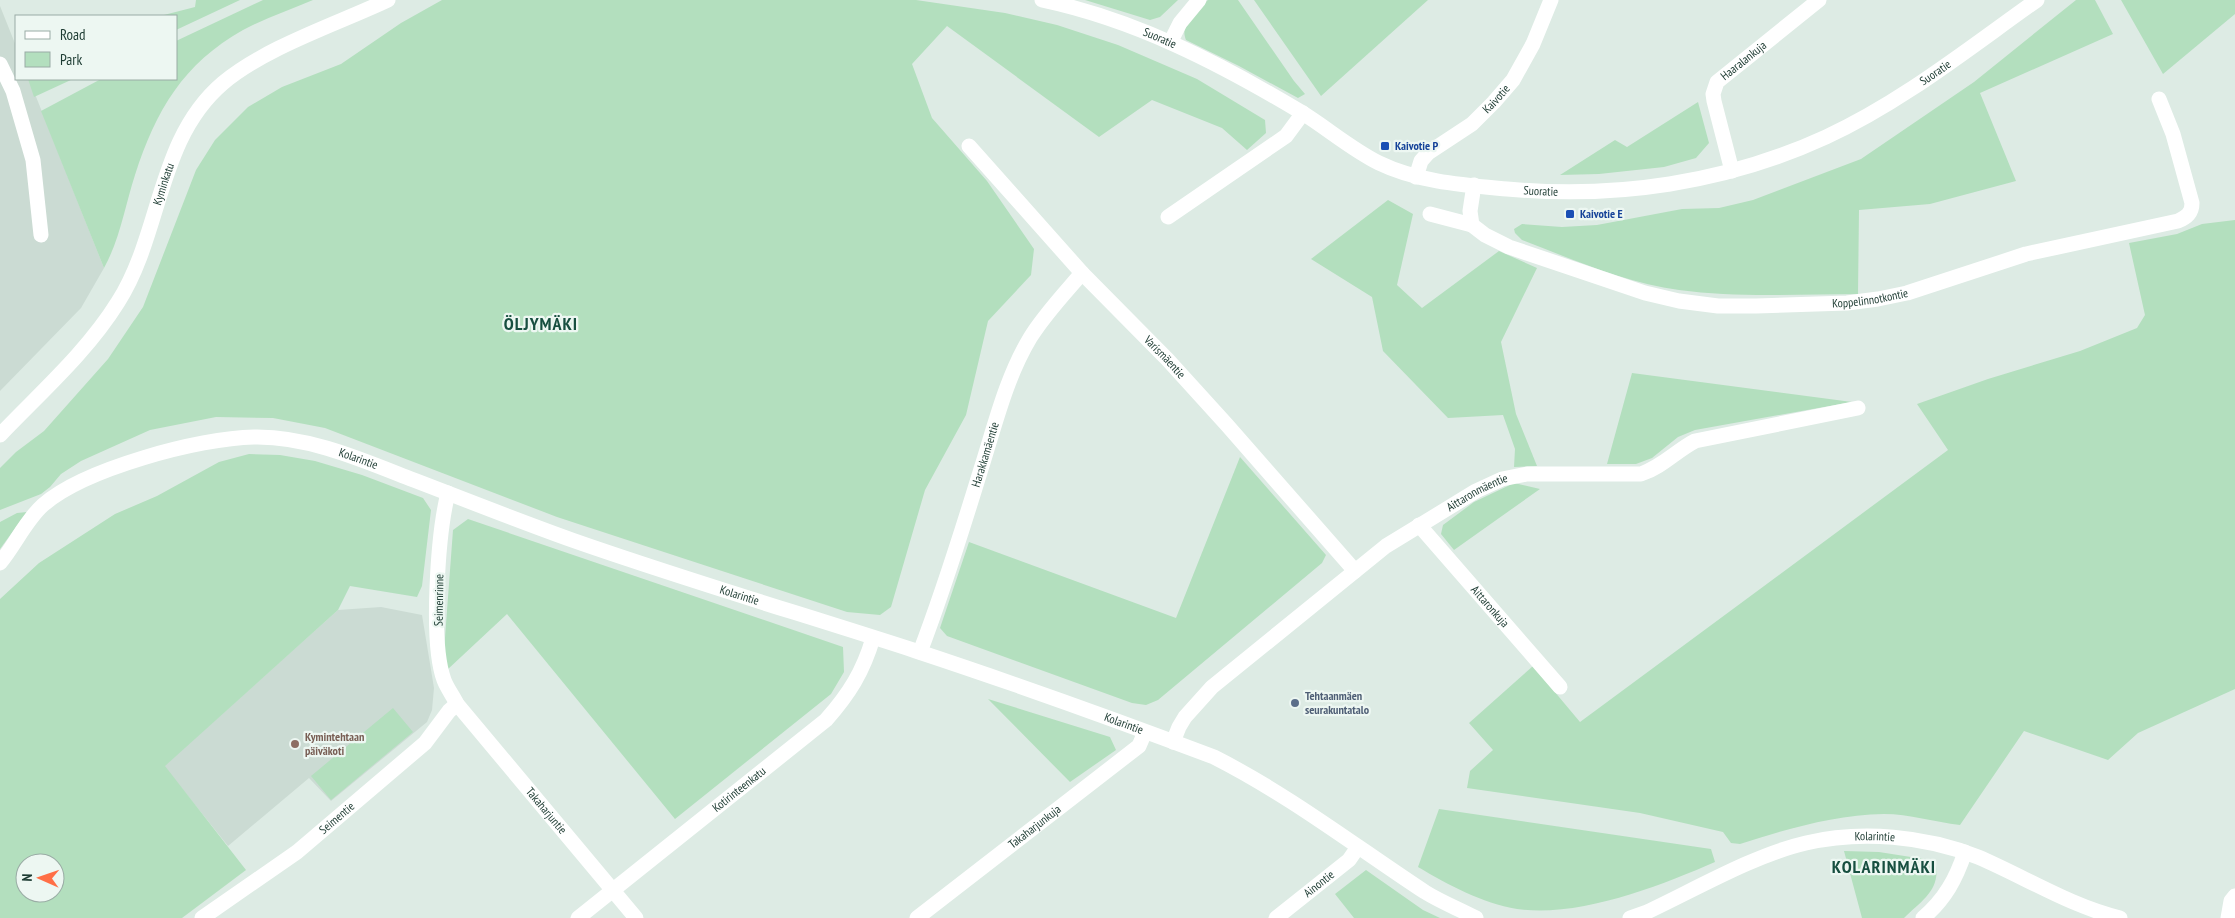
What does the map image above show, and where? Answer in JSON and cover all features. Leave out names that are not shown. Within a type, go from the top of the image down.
[{"type":"street","name":"Kyminkatu","points":[[0,435],[87,343],[119,302],[139,258],[175,151],[195,114],[211,96],[223,83],[263,57],[388,0]]},
{"type":"street","name":"Suoratie","points":[[1042,0],[1074,7],[1170,41],[1231,71],[1303,113],[1376,161],[1416,177],[1541,192],[1599,192],[1666,185],[1732,171],[1796,150],[1851,124],[1896,97],[2037,0]]},
{"type":"street","points":[[1170,41],[1180,23],[1199,0]]},
{"type":"street","name":"Kaivotie","points":[[1416,177],[1421,161],[1428,153],[1472,124],[1513,80],[1533,44],[1551,0]]},
{"type":"street","name":"Haaralankuja","points":[[1732,171],[1714,102],[1715,87],[1722,76],[1819,0]]},
{"type":"street","points":[[0,64],[13,91],[33,160],[42,236]]},
{"type":"street","name":"Koppelinnotkontie","points":[[1472,225],[1485,236],[1509,247],[1645,293],[1679,301],[1718,306],[1794,306],[1878,299],[1907,293],[2026,254],[2185,218],[2190,214],[2192,203],[2174,134],[2159,99]]},
{"type":"street","points":[[1168,217],[1286,136],[1303,113]]},
{"type":"street","name":"Varismäentie","points":[[969,146],[1082,273],[1168,360],[1355,571]]},
{"type":"street","points":[[1430,214],[1472,225],[1470,211],[1474,185]]},
{"type":"street","name":"Harakkamäentie","points":[[920,652],[963,526],[998,413],[1018,362],[1030,337],[1082,273]]},
{"type":"street","name":"Aittaronmäentie","points":[[1173,742],[1185,717],[1212,687],[1386,546],[1476,490],[1502,479],[1543,473],[1641,474],[1652,470],[1695,440],[1858,408]]},
{"type":"street","name":"Kolarintie","points":[[0,563],[40,508],[60,492],[83,480],[126,464],[195,445],[228,439],[255,437],[285,439],[314,445],[370,463],[572,540],[920,652],[1214,757],[1251,775],[1301,806],[1427,893],[1476,918]]},
{"type":"street","name":"Seimenrinne","points":[[448,493],[442,518],[437,614],[444,680],[457,704]]},
{"type":"street","name":"Aittaronkuja","points":[[1419,525],[1560,687]]},
{"type":"street","name":"Kotirinteenkatu","points":[[578,918],[826,720],[846,697],[855,682],[867,656],[872,638]]},
{"type":"street","name":"Seimentie","points":[[202,918],[297,852],[425,743],[449,711],[457,704]]},
{"type":"street","name":"Takaharjuntie","points":[[457,704],[636,918]]},
{"type":"street","name":"Takaharjunkuja","points":[[918,918],[1139,746],[1145,732]]},
{"type":"street","name":"Kolarintie","points":[[1630,918],[1647,912],[1771,854],[1806,843],[1841,838],[1915,840],[1965,852],[2057,894],[2120,918]]},
{"type":"street","name":"Ainontie","points":[[1276,918],[1349,860],[1358,847]]},
{"type":"street","points":[[1923,918],[1939,904],[1950,889],[1965,852]]},
{"type":"street","points":[[2228,918],[2231,901],[2235,896]]},
{"type":"shaded area","points":[[0,6],[15,44],[15,80],[29,80],[104,268],[81,308],[0,391]]},
{"type":"shaded area","name":"Kymintehtaan päiväkoti","points":[[381,607],[422,615],[434,688],[432,710],[427,722],[331,801],[309,778],[228,846],[164,766],[338,610]]},
{"type":"green space","points":[[196,0],[240,0],[178,29],[178,15],[164,15],[195,7]]},
{"type":"green space","points":[[263,0],[313,0],[251,26],[222,43],[188,74],[174,91],[152,130],[143,152],[118,234],[104,268],[41,111],[99,80],[178,80],[178,40]]},
{"type":"green space","points":[[442,0],[916,0],[1005,13],[1057,25],[1118,45],[1197,79],[1265,120],[1266,133],[1247,150],[1222,128],[1152,100],[1099,137],[947,26],[912,64],[932,118],[987,181],[1034,249],[1031,275],[988,321],[966,415],[925,490],[891,607],[880,615],[847,612],[557,517],[325,428],[273,418],[216,417],[150,430],[81,461],[61,474],[41,494],[0,510],[0,468],[16,452],[44,431],[108,359],[143,307],[196,170],[215,140],[248,107],[282,87],[341,64],[401,23]]},
{"type":"green space","points":[[1085,0],[1178,0],[1160,17],[1150,20]]},
{"type":"green space","points":[[1208,0],[1238,0],[1305,94],[1298,98],[1186,40],[1185,28],[1190,17]]},
{"type":"green space","points":[[1254,0],[1428,0],[1321,96]]},
{"type":"green space","points":[[2076,0],[2095,0],[2113,34],[1980,93],[2016,181],[1930,204],[1859,210],[1858,294],[1723,294],[1659,287],[1579,262],[1522,240],[1515,233],[1514,229],[1522,224],[1562,227],[1597,225],[1682,209],[1719,208],[1753,200],[1861,159],[1974,82]]},
{"type":"green space","points":[[2121,0],[2235,0],[2235,14],[2163,74]]},
{"type":"green space","points":[[28,80],[71,80],[34,97]]},
{"type":"green space","points":[[1698,102],[1709,143],[1696,158],[1664,167],[1599,174],[1560,175],[1615,140],[1627,147]]},
{"type":"green space","points":[[1388,200],[1413,214],[1397,285],[1422,308],[1499,251],[1537,268],[1501,342],[1516,414],[1537,466],[1514,467],[1515,449],[1503,415],[1448,418],[1383,351],[1372,297],[1311,259]]},
{"type":"green space","points":[[2235,220],[2235,689],[2138,733],[2108,760],[2024,731],[1960,825],[1903,815],[1865,815],[1811,824],[1740,844],[1731,843],[1723,832],[1640,813],[1467,788],[1470,771],[1493,750],[1469,723],[1533,666],[1580,722],[1948,450],[1917,404],[1988,379],[2080,351],[2137,328],[2145,315],[2129,243],[2177,234],[2202,224]]},
{"type":"green space","points":[[1632,373],[1852,402],[1695,430],[1678,437],[1652,458],[1636,464],[1607,464]]},
{"type":"green space","points":[[249,454],[280,455],[315,461],[362,475],[423,498],[431,510],[422,586],[417,597],[350,586],[338,610],[165,766],[246,870],[182,918],[0,918],[0,599],[39,563],[115,514],[157,496],[219,462]]},
{"type":"green space","points":[[1240,457],[1326,555],[1322,563],[1158,700],[1146,705],[1132,703],[947,636],[940,628],[969,542],[1176,618]]},
{"type":"green space","points":[[1514,483],[1540,489],[1454,550],[1441,534],[1443,525],[1474,502]]},
{"type":"green space","points":[[27,512],[0,549],[0,522],[17,513]]},
{"type":"green space","points":[[468,519],[843,647],[844,672],[831,694],[675,819],[507,614],[447,670],[444,651],[453,530]]},
{"type":"green space","points":[[988,699],[1110,737],[1116,750],[1070,782]]},
{"type":"green space","points":[[393,708],[413,732],[331,800],[311,776]]},
{"type":"green space","points":[[1439,809],[1711,849],[1715,862],[1669,881],[1618,898],[1566,909],[1541,911],[1517,909],[1491,902],[1466,892],[1418,867]]},
{"type":"green space","points":[[1844,851],[1879,852],[1930,860],[1936,865],[1935,882],[1923,901],[1904,918],[1862,918]]},
{"type":"green space","points":[[1366,870],[1423,910],[1440,918],[1354,918],[1335,894]]},
{"type":"place","name":"Kaivotie P","points":[[1385,146]]},
{"type":"place","name":"Kaivotie E","points":[[1570,214]]},
{"type":"place","name":"Tehtaanmäen seurakuntatalo","points":[[1295,703]]},
{"type":"place","name":"Kymintehtaan päiväkoti","points":[[295,744]]},
{"type":"district","name":"ÖLJYMÄKI","points":[[541,324]]},
{"type":"district","name":"KOLARINMÄKI","points":[[1884,867]]}]
